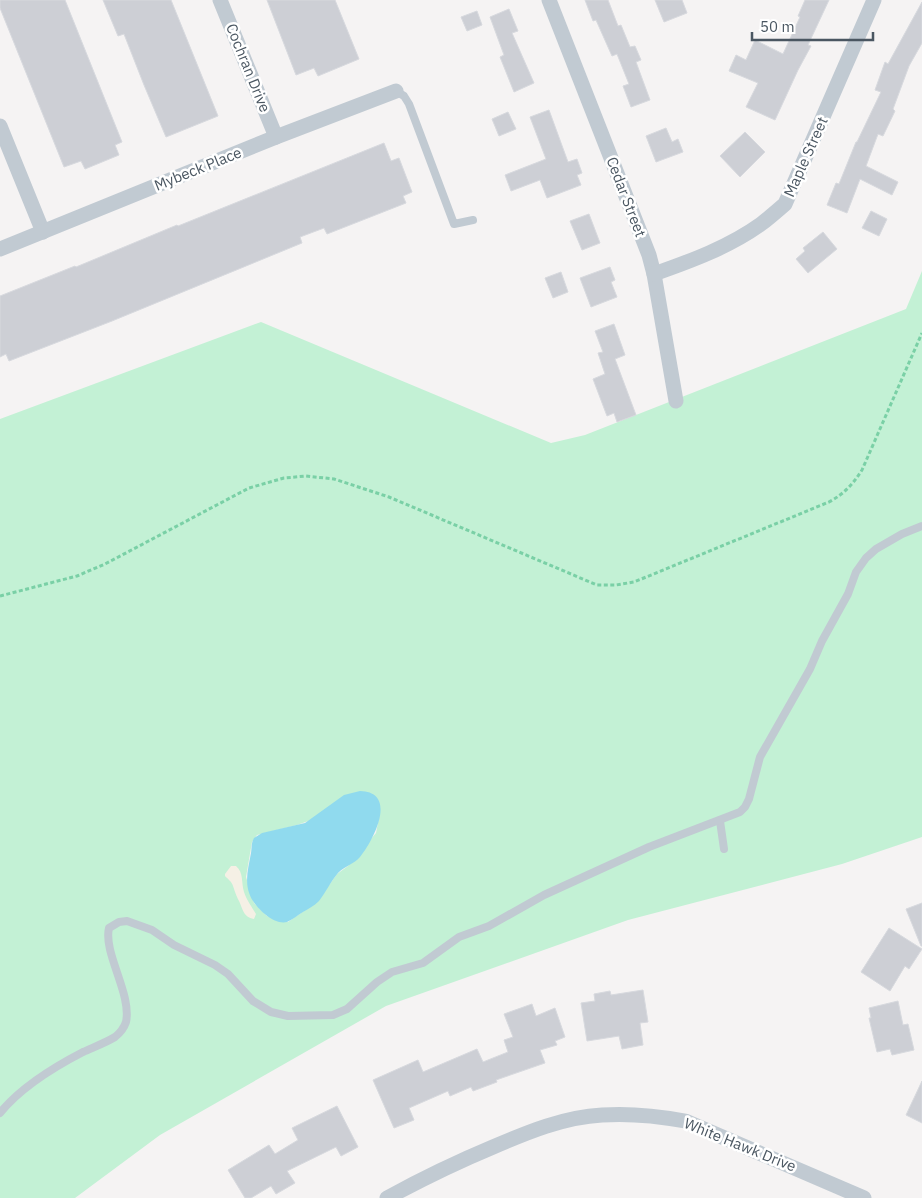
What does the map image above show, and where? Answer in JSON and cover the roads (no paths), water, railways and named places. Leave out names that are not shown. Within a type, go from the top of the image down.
[{"type":"street","name":"Cochran Drive","points":[[220,0],[276,137]]},
{"type":"street","name":"Cedar Street","points":[[549,0],[646,246],[654,274],[676,401]]},
{"type":"street","name":"Maple Street","points":[[654,274],[694,260],[725,245],[761,224],[785,204],[874,0]]},
{"type":"street","name":"Mybeck Place","points":[[0,249],[276,137],[396,91]]},
{"type":"street","points":[[0,126],[43,232]]},
{"type":"street","name":"White Hawk Drive","points":[[387,1198],[463,1160],[530,1131],[581,1118],[623,1114],[656,1116],[686,1121],[864,1198]]},
{"type":"lane","points":[[396,91],[404,96],[409,104],[454,224],[473,220]]},
{"type":"lane","points":[[0,1113],[18,1094],[73,1057],[115,1037],[124,1028],[126,1004],[108,940],[109,928],[119,922],[137,924],[152,930],[174,945],[215,964],[228,974],[253,1001],[271,1012],[288,1016],[333,1015],[347,1010],[385,976],[392,972],[423,963],[459,937],[489,926],[544,895],[650,847],[740,812],[745,807],[753,785],[760,757],[810,669],[822,641],[848,594],[856,572],[866,558],[876,549],[902,534],[922,526]]},
{"type":"lane","points":[[720,821],[724,849]]},
{"type":"water","points":[[360,791],[372,793],[378,799],[381,808],[376,829],[360,857],[338,873],[319,901],[311,907],[287,922],[277,921],[267,916],[253,901],[247,883],[254,838],[262,833],[305,823],[344,795]]}]
